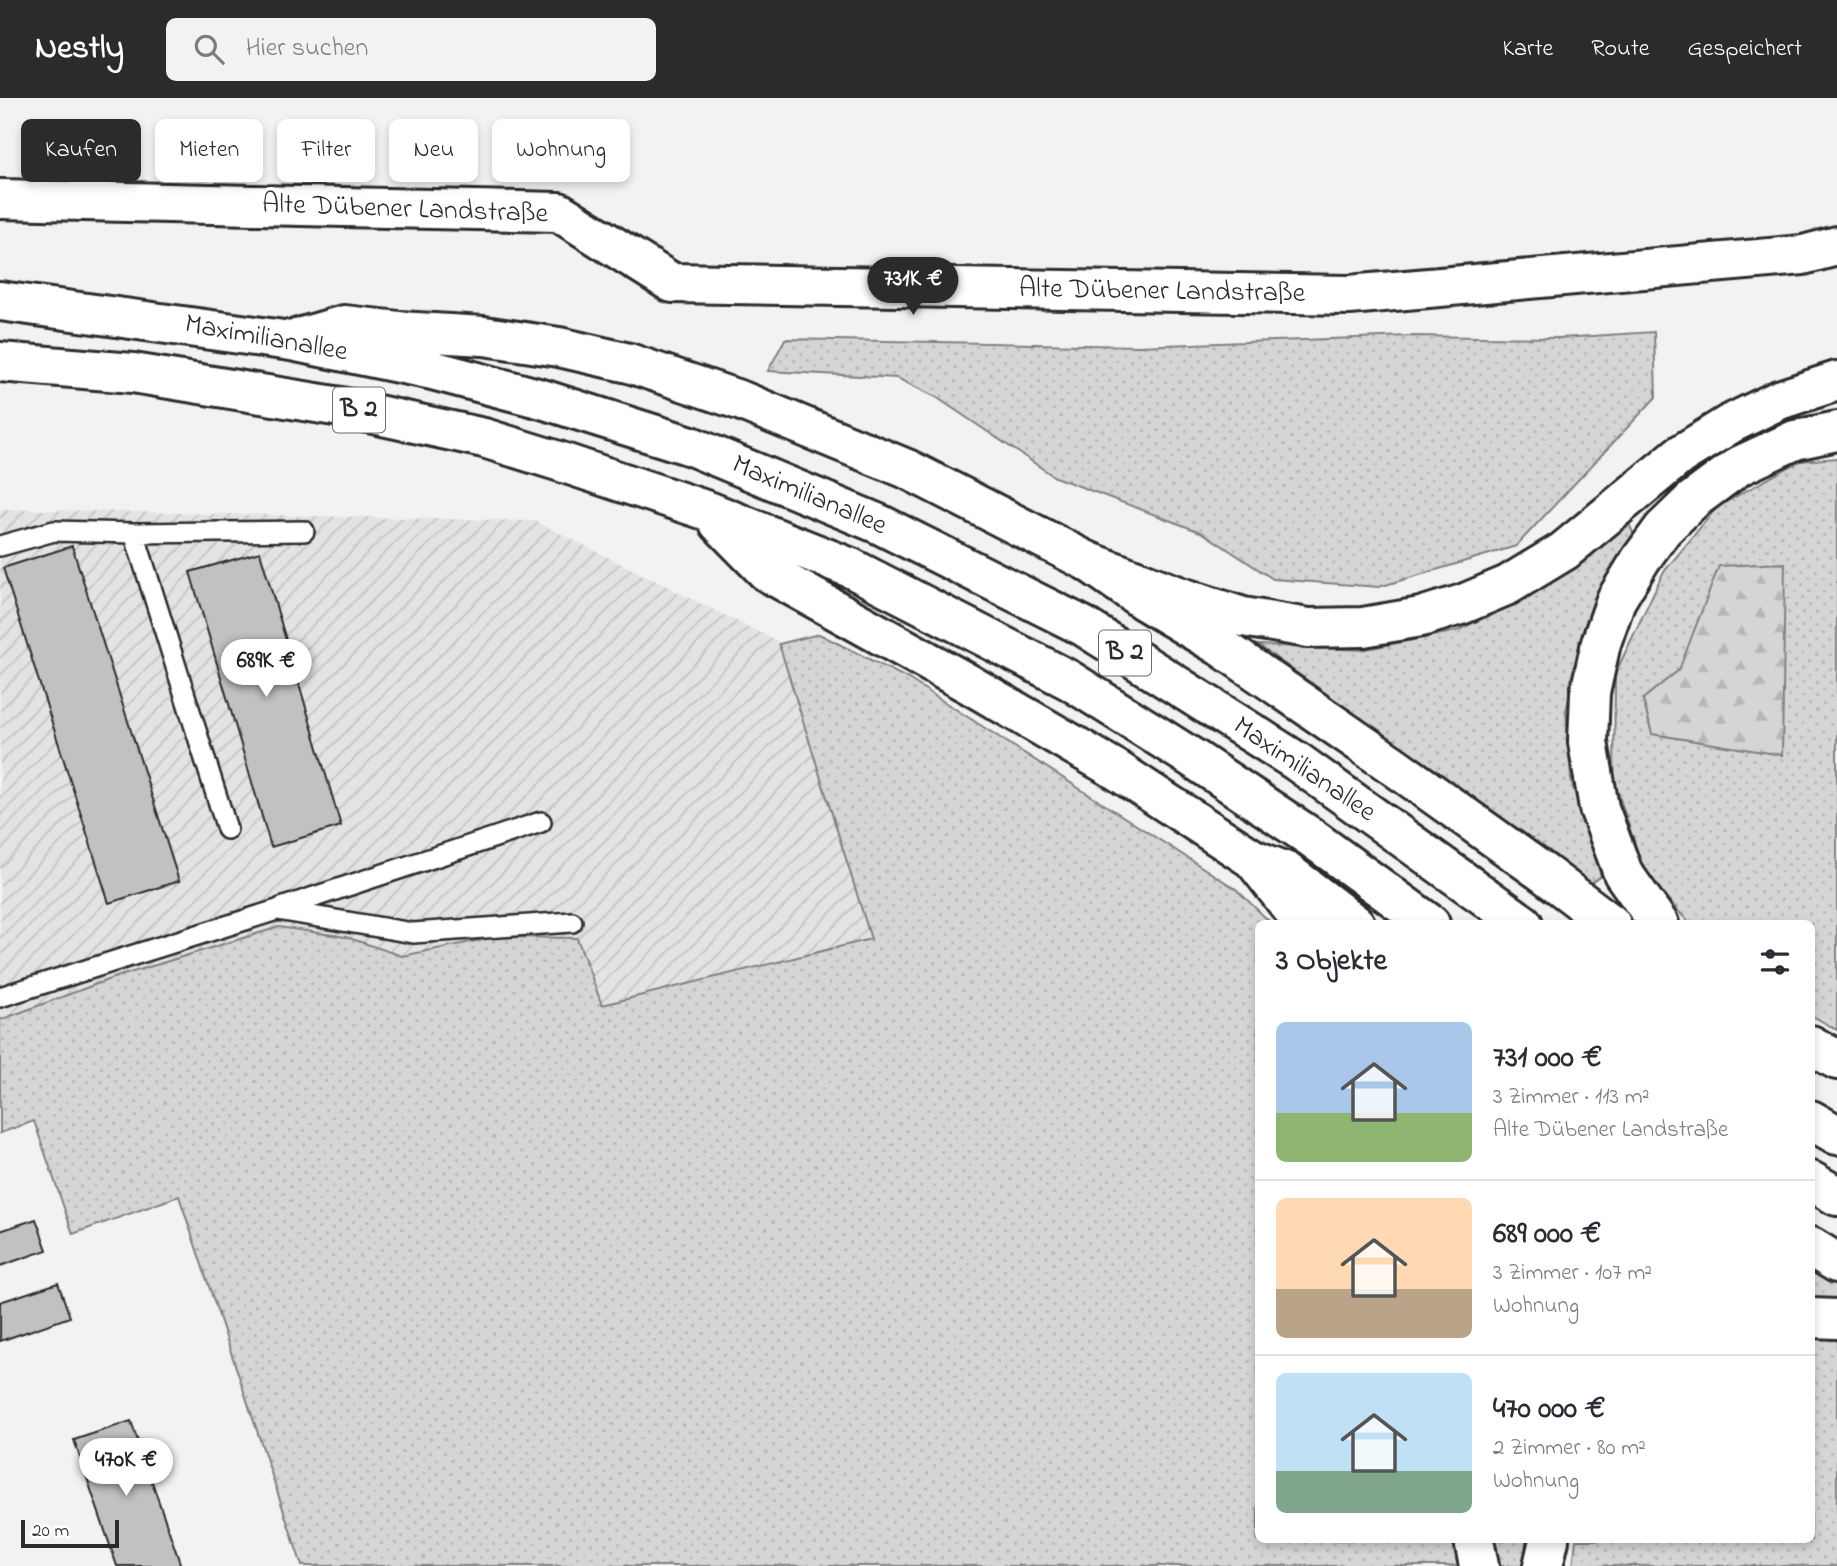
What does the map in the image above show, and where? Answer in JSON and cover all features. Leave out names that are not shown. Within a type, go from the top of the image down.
[{"type":"main road","name":"Alte Dübener Landstraße","points":[[0,199],[559,212],[672,283],[1349,295],[1803,255],[1837,246]]},
{"type":"main road","name":"Maximilianallee","points":[[0,301],[291,341],[432,370],[542,399],[691,446],[879,524],[1083,626],[1296,761],[1517,920]]},
{"type":"main road","points":[[291,341],[344,325],[484,337],[559,347],[629,363],[742,401],[907,469],[1087,561],[1243,617],[1308,628],[1363,626],[1421,617],[1463,604],[1508,584],[1564,551],[1680,455],[1730,424],[1779,400],[1837,381]]},
{"type":"main road","name":"Maximilianallee","points":[[0,362],[133,373],[341,407],[484,438],[708,511],[851,568],[1069,680],[1194,758],[1309,836],[1424,920]]},
{"type":"main road","points":[[1656,920],[1623,873],[1599,808],[1588,742],[1591,693],[1601,643],[1616,600],[1663,529],[1693,500],[1740,466],[1795,440],[1837,431]]},
{"type":"main road","points":[[708,511],[767,572],[957,677],[1115,769],[1253,859],[1287,872],[1350,920]]},
{"type":"main road","points":[[1087,561],[1143,600],[1220,646],[1394,766],[1606,920]]},
{"type":"main road","points":[[1253,859],[1301,920]]},
{"type":"main road","points":[[1815,1047],[1837,1060]]},
{"type":"main road","points":[[1815,1122],[1837,1135]]},
{"type":"main road","points":[[1815,1183],[1837,1196]]},
{"type":"main road","points":[[1815,1249],[1837,1263]]},
{"type":"main road","points":[[1815,1318],[1837,1319]]},
{"type":"main road","points":[[1475,1543],[1479,1566]]},
{"type":"main road","points":[[1543,1566],[1548,1543]]},
{"type":"lane","points":[[0,546],[54,531],[304,531]]},
{"type":"lane","points":[[134,533],[227,829]]},
{"type":"lane","points":[[0,997],[277,910],[541,822]]},
{"type":"lane","points":[[277,910],[414,933],[572,922]]},
{"type":"shaded area","points":[[0,509],[535,521],[851,678],[1138,1566],[109,979],[0,1020]]},
{"type":"green space","points":[[1654,332],[1656,397],[1516,546],[1379,587],[1273,579],[1203,533],[1055,477],[936,397],[897,378],[768,371],[785,339],[1138,346],[1410,336],[1560,338]]},
{"type":"green space","points":[[1837,458],[1837,1030],[1815,1017],[1815,920],[1686,920],[1645,874],[1614,781],[1615,674],[1663,573],[1717,507],[1800,461]],"holes":[[[1679,670],[1652,733],[1643,699]]]},
{"type":"green space","points":[[1629,524],[1634,535],[1585,624],[1566,711],[1571,780],[1601,876],[1591,883],[1258,645],[1362,650],[1457,631],[1547,585]]},
{"type":"green space","points":[[1785,563],[1782,755],[1652,734],[1643,699],[1679,670],[1719,566]]},
{"type":"green space","points":[[819,634],[907,678],[1236,889],[1268,920],[1255,920],[1255,1543],[1455,1543],[1459,1566],[302,1566],[179,1196],[73,1234],[34,1121],[0,1133],[0,1020],[110,979],[279,927],[346,937],[402,956],[496,937],[577,938],[602,1005],[871,939],[779,644]]},
{"type":"green space","points":[[1815,1268],[1837,1280],[1837,1303],[1815,1305]]},
{"type":"green space","points":[[1815,1333],[1837,1336],[1837,1566],[1573,1566],[1576,1543],[1815,1543]]},
{"type":"green space","points":[[1491,1543],[1526,1543],[1524,1566],[1495,1566]]},
{"type":"building","points":[[72,546],[179,881],[109,903],[3,568]]},
{"type":"building","points":[[260,552],[341,826],[271,847],[190,572]]},
{"type":"building","points":[[36,1219],[47,1250],[0,1266],[0,1231]]},
{"type":"building","points":[[58,1283],[70,1317],[0,1341],[0,1302]]},
{"type":"building","points":[[131,1421],[181,1566],[117,1566],[74,1440]]}]
